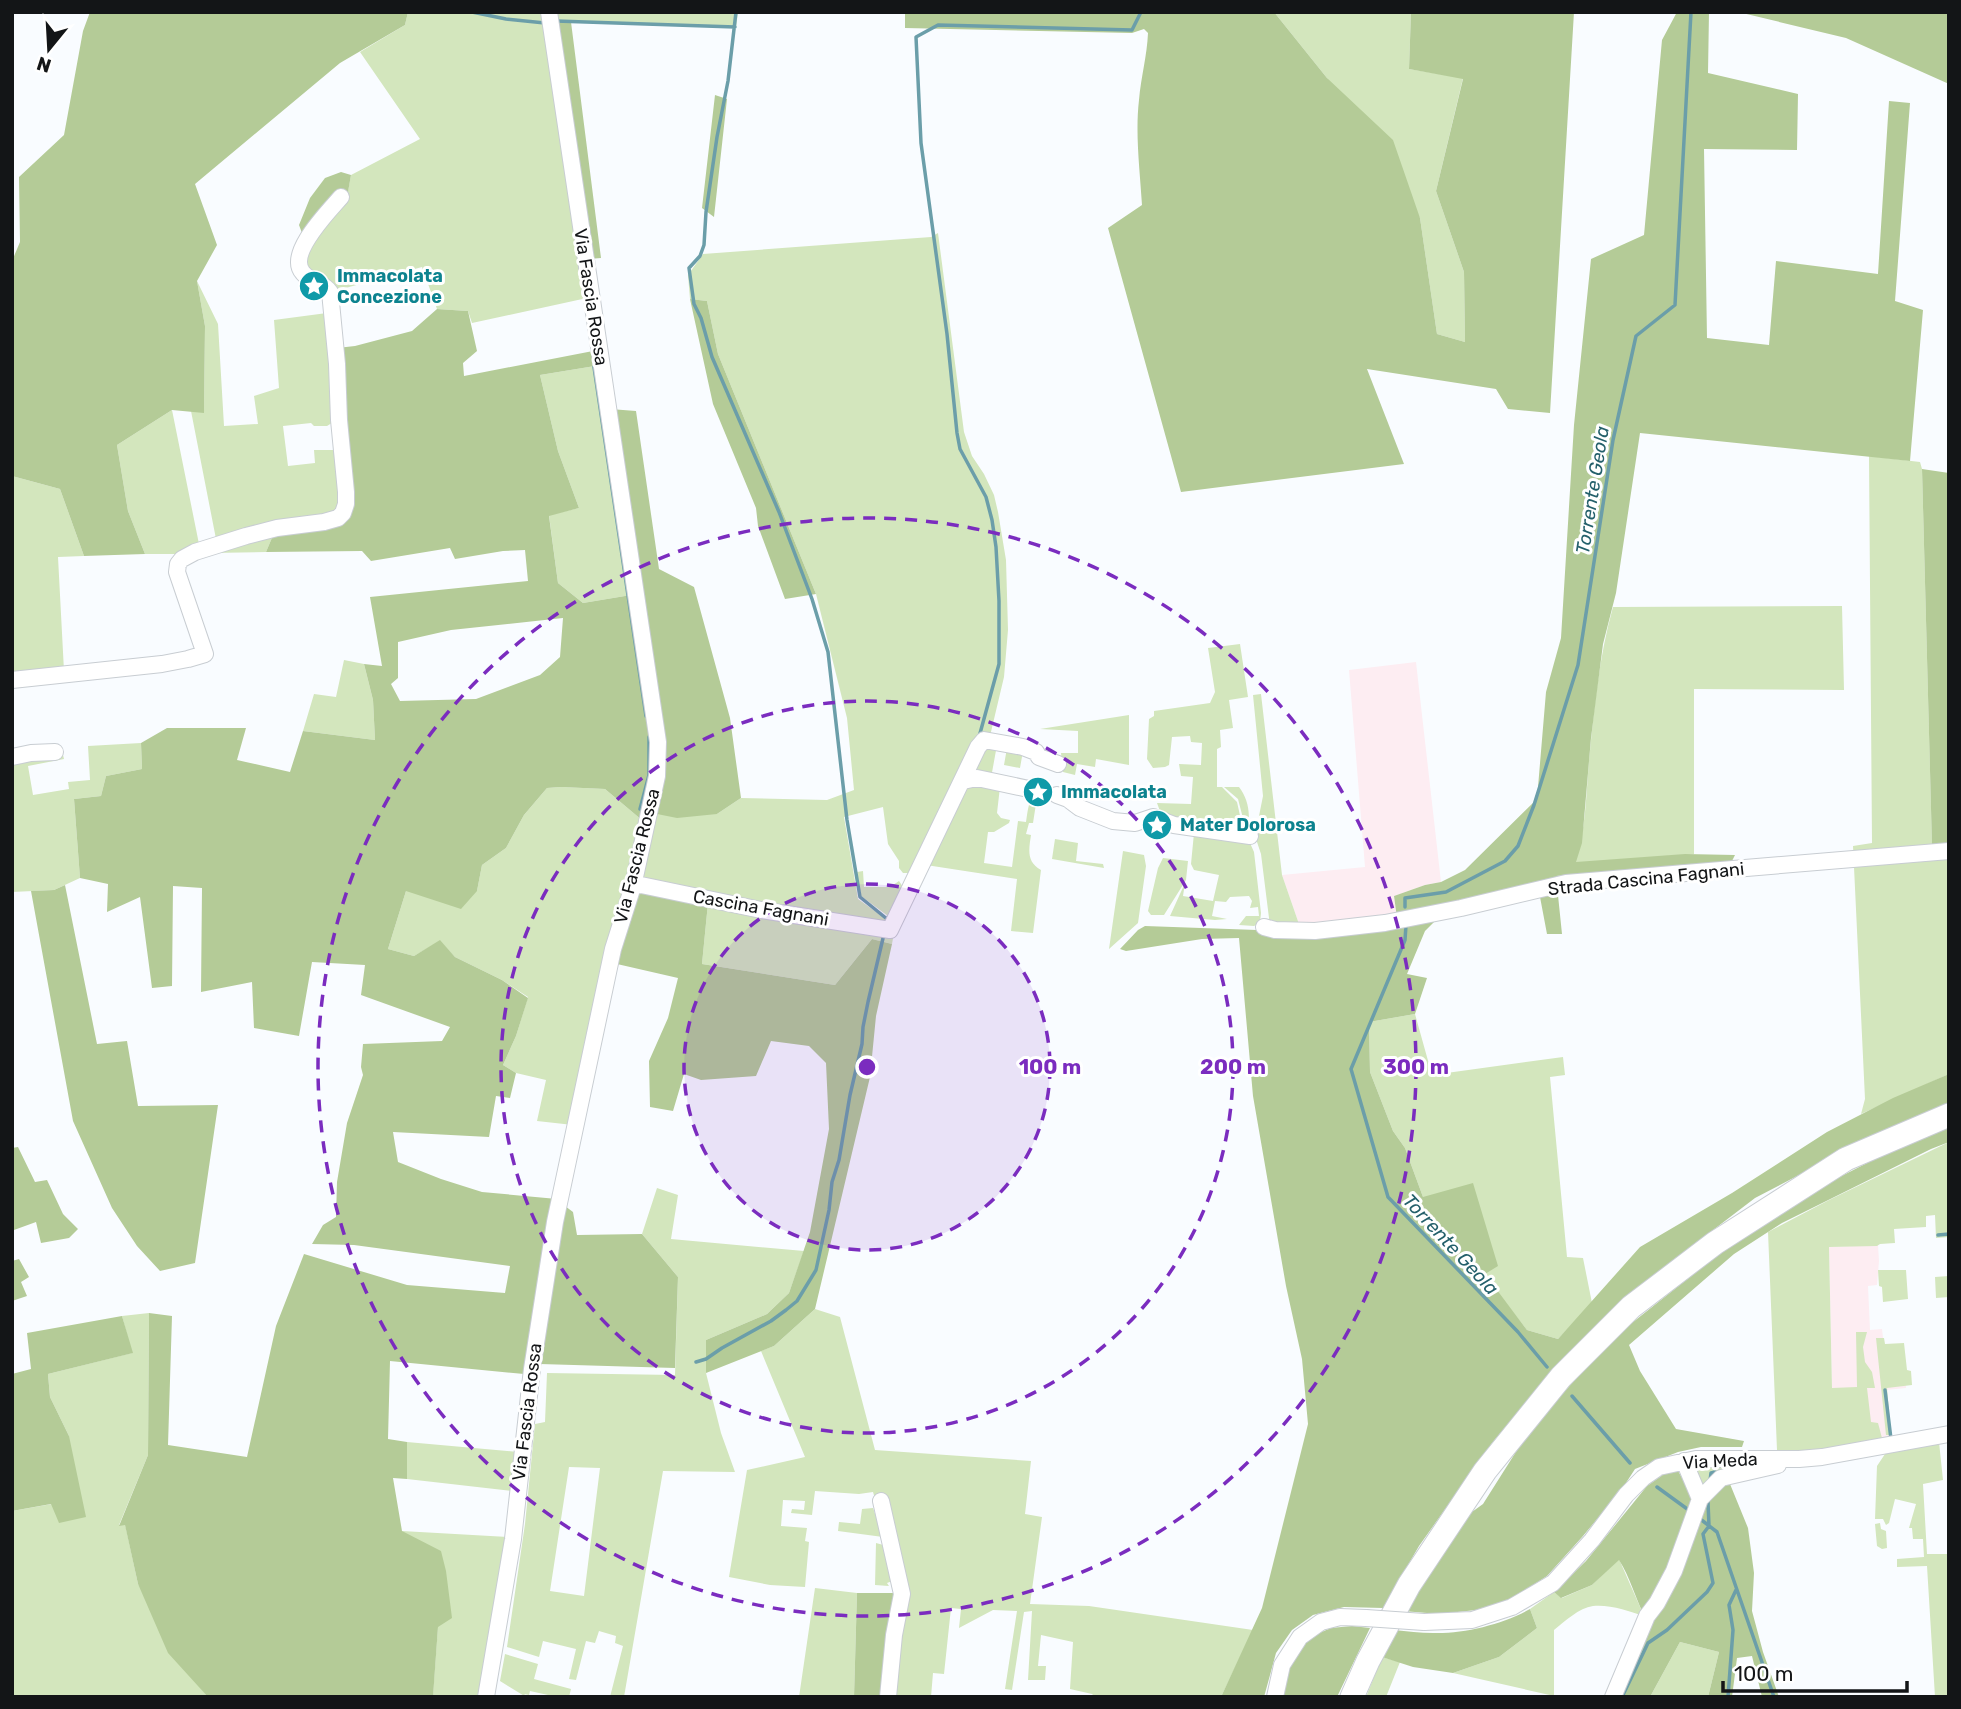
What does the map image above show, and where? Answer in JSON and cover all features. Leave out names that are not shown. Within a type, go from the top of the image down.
[{"type":"highway","points":[[1352,1697],[1409,1585],[1485,1471],[1561,1377],[1631,1307],[1715,1243],[1846,1159],[1949,1115]]},
{"type":"street","name":"Via Fascia Rossa","points":[[486,1697],[513,1539],[532,1369],[555,1222],[613,949],[633,886],[657,776],[658,742],[549,12]]},
{"type":"street","points":[[12,680],[162,664],[205,654],[177,572],[182,559],[195,552],[246,536],[277,528],[333,520],[343,513],[346,504],[330,292],[326,286],[301,272],[298,263],[299,253],[306,242],[341,197]]},
{"type":"street","points":[[963,781],[978,747],[984,740],[1023,747],[1058,764]]},
{"type":"street","points":[[12,757],[55,752]]},
{"type":"street","points":[[963,781],[977,778],[1038,791]]},
{"type":"street","name":"Cascina Fagnani","points":[[633,886],[641,885],[761,911],[890,930],[963,781]]},
{"type":"street","points":[[1057,795],[1080,808],[1113,821],[1140,823],[1153,817],[1174,825],[1251,836]]},
{"type":"street","name":"Strada Cascina Fagnani","points":[[1264,927],[1315,932],[1385,923],[1566,883],[1949,852]]},
{"type":"street","name":"Via Meda","points":[[1275,1697],[1282,1665],[1300,1637],[1321,1622],[1340,1617],[1424,1622],[1472,1620],[1512,1607],[1553,1583],[1592,1540],[1626,1495],[1658,1467],[1696,1459],[1822,1457],[1949,1434]]},
{"type":"street","points":[[1613,1697],[1647,1616],[1674,1571],[1697,1510],[1721,1478],[1799,1459]]},
{"type":"street","points":[[1684,1461],[1697,1510]]},
{"type":"street","points":[[880,1501],[902,1594],[894,1635],[888,1697]]},
{"type":"shaded area","points":[[1416,662],[1441,882],[1394,896],[1397,918],[1300,927],[1282,875],[1365,867],[1349,670]]},
{"type":"shaded area","points":[[1878,1245],[1877,1285],[1868,1286],[1870,1330],[1882,1329],[1884,1346],[1903,1345],[1906,1388],[1886,1390],[1890,1440],[1842,1446],[1832,1388],[1829,1247]]},
{"type":"green space","points":[[90,12],[408,12],[405,25],[340,63],[195,184],[217,245],[197,281],[205,326],[204,413],[172,410],[117,445],[128,511],[145,554],[84,556],[60,489],[12,476],[12,261],[20,242],[19,177],[64,135],[83,31]]},
{"type":"green space","points":[[408,12],[738,12],[736,28],[556,22],[587,298],[472,323],[468,311],[437,309],[422,267],[331,292],[310,277],[300,253],[334,198],[348,191],[351,175],[420,139],[360,52],[405,25]]},
{"type":"green space","points":[[905,12],[1274,12],[1327,78],[1393,140],[1420,218],[1437,334],[1465,342],[1464,272],[1436,191],[1463,79],[1409,69],[1411,12],[1574,12],[1550,413],[1508,409],[1496,389],[1367,369],[1404,464],[1181,492],[1108,228],[1142,205],[1138,113],[1148,33],[1144,29],[1132,33],[905,28]]},
{"type":"green space","points":[[1274,12],[1411,12],[1409,69],[1463,78],[1436,191],[1464,272],[1465,342],[1437,334],[1420,218],[1327,78]]},
{"type":"green space","points":[[1677,12],[1709,12],[1708,73],[1798,94],[1797,150],[1704,149],[1707,338],[1769,345],[1776,261],[1878,274],[1889,101],[1910,103],[1895,301],[1923,310],[1910,461],[1640,433],[1616,593],[1603,644],[1582,843],[1576,862],[1685,854],[1735,855],[1731,863],[1556,876],[1562,934],[1547,934],[1540,897],[1435,921],[1425,931],[1407,974],[1427,978],[1415,1014],[1369,1022],[1370,1072],[1393,1131],[1405,1148],[1423,1197],[1473,1183],[1498,1266],[1485,1274],[1527,1330],[1558,1339],[1640,1247],[1732,1193],[1827,1132],[1893,1098],[1949,1074],[1949,1105],[1839,1154],[1755,1198],[1649,1279],[1564,1357],[1492,1443],[1419,1546],[1383,1608],[1344,1607],[1313,1615],[1292,1630],[1276,1653],[1264,1697],[1221,1697],[1262,1608],[1308,1424],[1302,1359],[1286,1286],[1253,1096],[1239,938],[1202,939],[1126,951],[1120,949],[1145,926],[1337,935],[1397,918],[1394,896],[1441,882],[1465,870],[1537,799],[1546,692],[1561,638],[1574,425],[1591,259],[1644,235],[1662,40]]},
{"type":"green space","points":[[1738,12],[1949,12],[1949,84],[1846,38]]},
{"type":"green space","points":[[556,22],[571,22],[601,258],[589,259]]},
{"type":"green space","points":[[715,95],[727,99],[714,217],[702,208]]},
{"type":"green space","points":[[341,172],[351,175],[348,192],[334,198],[305,241],[299,225],[310,198],[325,178]]},
{"type":"green space","points":[[938,233],[964,432],[972,456],[994,495],[1006,560],[1008,630],[1004,677],[990,736],[909,873],[903,873],[899,868],[899,861],[888,844],[883,807],[844,817],[858,899],[886,919],[883,923],[722,899],[637,877],[652,813],[717,814],[741,798],[827,800],[854,790],[847,718],[816,594],[718,354],[707,301],[690,299],[688,275],[703,254],[931,237]]},
{"type":"green space","points":[[197,281],[218,324],[224,426],[258,424],[254,396],[279,388],[274,320],[327,313],[335,421],[327,426],[314,426],[311,423],[283,426],[288,466],[315,463],[314,450],[338,450],[342,500],[337,512],[217,544],[191,411],[204,412],[205,326]]},
{"type":"green space","points":[[690,299],[707,301],[718,354],[816,594],[785,599],[758,526],[756,508],[713,404]]},
{"type":"green space","points":[[437,309],[468,311],[477,351],[463,363],[464,376],[593,351],[595,366],[540,375],[558,451],[579,508],[549,516],[558,583],[583,603],[631,595],[653,742],[652,776],[643,821],[605,789],[547,788],[524,815],[506,848],[482,865],[477,891],[461,909],[406,891],[388,949],[414,956],[440,940],[455,957],[502,980],[528,998],[503,1065],[516,1073],[510,1098],[496,1096],[489,1137],[393,1132],[398,1162],[482,1192],[557,1199],[524,1374],[390,1361],[388,1439],[407,1442],[407,1479],[393,1478],[402,1531],[441,1551],[446,1571],[452,1618],[438,1627],[433,1697],[208,1697],[168,1653],[138,1584],[125,1525],[119,1526],[148,1455],[149,1313],[172,1316],[168,1445],[247,1457],[276,1326],[304,1254],[407,1285],[505,1293],[510,1266],[354,1245],[312,1244],[323,1225],[336,1217],[337,1182],[347,1123],[363,1075],[363,1044],[442,1041],[450,1027],[361,995],[365,965],[312,962],[299,1036],[254,1028],[252,982],[201,992],[202,888],[173,886],[172,986],[152,988],[140,897],[107,912],[108,884],[80,878],[74,799],[101,796],[106,776],[142,769],[141,743],[167,728],[246,728],[237,760],[290,772],[303,731],[375,740],[373,700],[364,664],[382,666],[370,597],[528,581],[525,550],[455,559],[450,548],[371,561],[362,551],[266,552],[274,533],[347,515],[337,348],[412,331]],"holes":[[[563,618],[560,657],[540,675],[476,699],[400,701],[391,684],[398,678],[398,642],[451,630]]]},
{"type":"green space","points":[[595,366],[631,595],[583,603],[558,583],[549,515],[579,508],[558,451],[540,375]]},
{"type":"green space","points":[[610,409],[636,411],[659,569],[694,587],[730,718],[741,798],[717,814],[677,818],[652,813],[660,778]]},
{"type":"green space","points":[[172,410],[200,549],[184,554],[145,554],[128,511],[117,445]]},
{"type":"green space","points":[[1869,456],[1920,462],[1922,469],[1932,845],[1949,844],[1949,1074],[1861,1114],[1865,1099],[1853,846],[1872,843]]},
{"type":"green space","points":[[1922,469],[1949,473],[1949,844],[1932,846]]},
{"type":"green space","points":[[12,476],[60,489],[84,556],[58,557],[64,671],[12,676]]},
{"type":"green space","points":[[274,533],[266,552],[208,553]]},
{"type":"green space","points":[[1842,606],[1844,690],[1694,689],[1694,854],[1575,863],[1583,825],[1598,683],[1613,607]]},
{"type":"green space","points":[[1240,644],[1248,697],[1229,700],[1233,728],[1220,730],[1217,787],[1222,787],[1237,802],[1243,829],[1233,831],[1161,814],[1157,803],[1191,804],[1193,777],[1181,776],[1179,764],[1201,765],[1202,743],[1191,742],[1190,736],[1172,737],[1169,765],[1153,768],[1147,759],[1149,719],[1154,716],[1154,711],[1210,703],[1215,692],[1208,648]]},
{"type":"green space","points":[[344,660],[364,664],[373,700],[375,740],[303,731],[314,694],[336,697]]},
{"type":"green space","points":[[1261,694],[1282,875],[1300,927],[1270,926],[1261,854],[1255,836],[1263,796],[1253,695]]},
{"type":"green space","points":[[1129,715],[1129,765],[1096,759],[1095,767],[1077,764],[1075,775],[1063,772],[1061,753],[1078,753],[1078,731],[1040,729]]},
{"type":"green space","points":[[141,743],[142,769],[106,776],[101,796],[74,799],[80,878],[54,890],[12,892],[12,754],[61,747],[64,759],[28,766],[33,795],[69,789],[68,782],[90,780],[88,746]]},
{"type":"green space","points":[[997,745],[991,778],[973,771],[980,748]]},
{"type":"green space","points":[[1007,748],[1023,751],[1020,768],[1004,765]]},
{"type":"green space","points":[[968,783],[1000,787],[997,813],[1001,818],[1010,820],[994,832],[988,832],[984,863],[1012,867],[1018,821],[1026,822],[1030,801],[1038,791],[1033,823],[1029,823],[1026,834],[1031,835],[1031,859],[1041,870],[1033,933],[1011,931],[1017,879],[926,865]]},
{"type":"green space","points":[[1224,787],[1239,787],[1245,797],[1249,814],[1246,830],[1238,799]]},
{"type":"green space","points":[[547,788],[605,789],[643,821],[573,1125],[537,1121],[546,1080],[516,1073],[503,1065],[516,1036],[528,997],[502,980],[455,957],[440,941],[414,956],[388,949],[406,891],[477,891],[482,865],[506,848],[524,815]]},
{"type":"green space","points":[[1194,833],[1250,843],[1254,852],[1260,923],[1254,926],[1239,925],[1246,916],[1259,916],[1258,907],[1250,908],[1252,901],[1249,896],[1230,897],[1226,902],[1215,901],[1212,916],[1227,919],[1170,916],[1185,883],[1183,896],[1213,901],[1219,875],[1194,870],[1191,864]]},
{"type":"green space","points":[[1055,839],[1078,843],[1076,861],[1103,864],[1104,868],[1052,859]]},
{"type":"green space","points":[[1123,851],[1144,855],[1146,866],[1138,923],[1109,949]]},
{"type":"green space","points":[[1163,858],[1188,861],[1186,880],[1164,915],[1151,915],[1148,911]]},
{"type":"green space","points":[[863,871],[864,887],[890,887],[899,881],[903,887],[888,916],[861,896],[857,872]]},
{"type":"green space","points":[[65,885],[97,1044],[127,1041],[138,1106],[218,1105],[195,1263],[160,1271],[137,1246],[112,1208],[73,1121],[31,891],[54,890]]},
{"type":"green space","points":[[641,891],[708,903],[702,964],[835,985],[872,939],[892,944],[876,1016],[870,1077],[815,1309],[774,1346],[706,1373],[706,1340],[767,1314],[789,1293],[810,1232],[829,1129],[826,1063],[809,1046],[771,1041],[756,1076],[701,1080],[684,1074],[673,1111],[650,1107],[649,1061],[668,1018],[678,978],[617,964],[628,916]]},
{"type":"green space","points":[[708,903],[894,933],[892,944],[872,939],[835,985],[702,964]]},
{"type":"green space","points":[[1415,1014],[1432,1075],[1563,1057],[1565,1075],[1550,1077],[1567,1257],[1583,1258],[1592,1303],[1558,1339],[1527,1330],[1423,1197],[1405,1148],[1393,1131],[1370,1072],[1369,1022]]},
{"type":"green space","points":[[1949,1125],[1949,1142],[1782,1223],[1734,1254],[1629,1345],[1640,1371],[1676,1429],[1744,1441],[1742,1447],[1701,1447],[1678,1452],[1635,1469],[1622,1489],[1547,1576],[1510,1600],[1476,1610],[1439,1614],[1403,1611],[1465,1517],[1483,1504],[1526,1436],[1618,1334],[1724,1250],[1826,1184],[1916,1138]]},
{"type":"green space","points":[[1949,1142],[1949,1237],[1936,1238],[1935,1215],[1926,1216],[1926,1227],[1894,1229],[1895,1243],[1829,1247],[1832,1388],[1857,1387],[1856,1332],[1867,1332],[1863,1347],[1865,1362],[1872,1372],[1875,1388],[1867,1388],[1871,1422],[1878,1423],[1882,1438],[1824,1450],[1777,1450],[1768,1232]]},
{"type":"green space","points":[[18,1147],[35,1182],[47,1180],[63,1214],[78,1229],[69,1238],[41,1243],[36,1222],[14,1230],[12,1148]]},
{"type":"green space","points":[[657,1188],[678,1195],[671,1239],[804,1251],[789,1293],[767,1314],[706,1340],[706,1373],[721,1433],[735,1472],[663,1471],[624,1697],[610,1697],[623,1646],[615,1643],[616,1636],[599,1631],[595,1643],[586,1641],[576,1680],[569,1679],[576,1649],[543,1641],[539,1657],[507,1647],[525,1524],[535,1424],[545,1422],[547,1373],[675,1375],[678,1277],[642,1234]],"holes":[[[569,1467],[600,1468],[584,1596],[550,1591]]]},
{"type":"green space","points":[[565,1206],[573,1212],[577,1235],[642,1234],[678,1277],[675,1368],[540,1364]]},
{"type":"green space","points":[[19,1259],[29,1277],[21,1282],[27,1296],[12,1301],[12,1261]]},
{"type":"green space","points":[[1878,1270],[1906,1270],[1908,1299],[1883,1302]]},
{"type":"green space","points":[[1949,1276],[1949,1297],[1936,1298],[1935,1277]]},
{"type":"green space","points":[[815,1309],[840,1317],[875,1450],[1031,1461],[1025,1514],[1042,1517],[1030,1604],[1089,1606],[1253,1630],[1221,1697],[1095,1697],[1070,1689],[1073,1642],[1041,1635],[1038,1666],[1046,1666],[1045,1680],[1028,1680],[1032,1611],[1024,1612],[1012,1690],[1005,1689],[1017,1611],[993,1610],[959,1628],[961,1609],[951,1608],[944,1674],[933,1673],[931,1697],[889,1697],[903,1591],[873,1492],[859,1494],[815,1491],[812,1515],[791,1513],[792,1509],[804,1510],[805,1501],[783,1500],[781,1526],[807,1528],[805,1541],[809,1542],[805,1587],[770,1585],[729,1577],[747,1470],[805,1457],[761,1351],[774,1346]]},
{"type":"green space","points":[[149,1313],[148,1455],[119,1525],[125,1524],[138,1584],[190,1675],[208,1697],[12,1697],[12,1511],[52,1504],[69,1436],[50,1397],[48,1374],[132,1353],[122,1316]]},
{"type":"green space","points":[[122,1316],[133,1353],[48,1374],[50,1397],[69,1436],[86,1517],[59,1523],[51,1504],[12,1511],[12,1374],[31,1369],[27,1333]]},
{"type":"green space","points":[[1876,1338],[1884,1338],[1885,1344],[1904,1343],[1907,1370],[1911,1371],[1912,1385],[1887,1388],[1891,1435],[1886,1435]]},
{"type":"green space","points":[[407,1442],[518,1452],[512,1491],[407,1479]]},
{"type":"green space","points":[[1939,1442],[1943,1480],[1923,1484],[1927,1554],[1949,1554],[1949,1697],[1935,1697],[1927,1566],[1897,1567],[1897,1559],[1924,1557],[1923,1539],[1913,1539],[1912,1528],[1909,1528],[1916,1504],[1895,1499],[1889,1523],[1886,1525],[1883,1519],[1875,1519],[1877,1466],[1885,1451]]},
{"type":"green space","points":[[1695,1467],[1743,1468],[1704,1494]]},
{"type":"green space","points":[[1678,1471],[1696,1501],[1719,1484],[1730,1484],[1748,1528],[1754,1573],[1752,1611],[1779,1697],[1762,1697],[1752,1656],[1737,1658],[1732,1697],[1708,1697],[1719,1652],[1680,1642],[1650,1697],[1596,1697],[1611,1694],[1644,1615],[1619,1560],[1592,1585],[1561,1598],[1554,1592],[1586,1561],[1647,1486],[1664,1474]]},
{"type":"green space","points":[[873,1508],[883,1537],[838,1531],[839,1522],[860,1524],[862,1509]]},
{"type":"green space","points":[[1880,1523],[1881,1529],[1886,1531],[1887,1548],[1882,1549],[1877,1546],[1875,1524]]},
{"type":"green space","points":[[402,1531],[508,1537],[488,1653],[477,1697],[433,1695],[438,1626]]},
{"type":"green space","points":[[876,1543],[887,1546],[895,1580],[887,1583],[889,1586],[875,1585]]},
{"type":"green space","points":[[1619,1559],[1644,1616],[1612,1607],[1593,1606],[1577,1612],[1554,1630],[1554,1696],[1453,1673],[1499,1657],[1537,1628],[1530,1609],[1554,1592],[1562,1598],[1592,1585]]},
{"type":"green space","points":[[815,1588],[857,1593],[854,1697],[799,1697]]},
{"type":"green space","points":[[857,1593],[901,1593],[887,1697],[854,1697]]},
{"type":"green space","points":[[1530,1609],[1537,1628],[1499,1657],[1453,1673],[1413,1667],[1382,1657],[1394,1630],[1445,1633],[1470,1630]]},
{"type":"green space","points":[[1331,1628],[1370,1628],[1337,1697],[1279,1697],[1286,1665],[1310,1637]]},
{"type":"green space","points":[[1680,1642],[1719,1652],[1708,1697],[1650,1697]]},
{"type":"green space","points":[[505,1654],[538,1664],[534,1679],[571,1689],[569,1697],[530,1691],[529,1695],[524,1694],[526,1697],[500,1681]]},
{"type":"green space","points":[[1382,1657],[1400,1662],[1386,1697],[1366,1697]]},
{"type":"waterway","points":[[472,12],[545,23]]},
{"type":"waterway","points":[[736,12],[728,81],[706,212],[704,245],[700,256],[689,268],[694,304],[701,318],[712,357],[779,512],[812,599],[828,652],[847,820],[860,897],[887,919],[888,917]]},
{"type":"waterway","points":[[979,737],[999,664],[996,547],[986,497],[960,449],[957,433],[947,334],[921,143],[916,37],[938,25],[1132,30],[1141,12]]},
{"type":"waterway","name":"Torrente Geola","points":[[1405,907],[1405,898],[1446,892],[1505,861],[1518,846],[1534,805],[1578,665],[1613,440],[1636,336],[1675,305],[1691,12]]},
{"type":"waterway","points":[[556,21],[735,27]]},
{"type":"waterway","points":[[594,367],[646,716]]},
{"type":"waterway","points":[[640,809],[649,775],[649,737]]},
{"type":"waterway","name":"Torrente Geola","points":[[1406,925],[1405,940],[1351,1069],[1388,1197],[1518,1332],[1547,1367]]},
{"type":"waterway","points":[[696,1362],[706,1359],[786,1310],[797,1301],[816,1270],[862,1044],[868,1002],[884,934]]},
{"type":"waterway","points":[[1938,1235],[1949,1234]]},
{"type":"waterway","points":[[1885,1390],[1891,1439]]},
{"type":"waterway","name":"Torrente Geola","points":[[1572,1396],[1630,1463]]},
{"type":"waterway","points":[[1710,1481],[1711,1473],[1715,1472]]},
{"type":"waterway","name":"Torrente Geola","points":[[1657,1487],[1690,1511]]},
{"type":"waterway","points":[[1622,1697],[1648,1643],[1667,1630],[1713,1583],[1703,1534],[1709,1526],[1708,1502]]},
{"type":"waterway","points":[[1699,1518],[1717,1532],[1774,1697]]},
{"type":"waterway","name":"Torrente Geola","points":[[1728,1697],[1733,1630],[1729,1605],[1736,1590]]},
{"type":"place","name":"Immacolata Concezione","points":[[314,286]]},
{"type":"place","name":"Immacolata","points":[[1038,792]]},
{"type":"place","name":"Mater Dolorosa","points":[[1157,825]]}]
